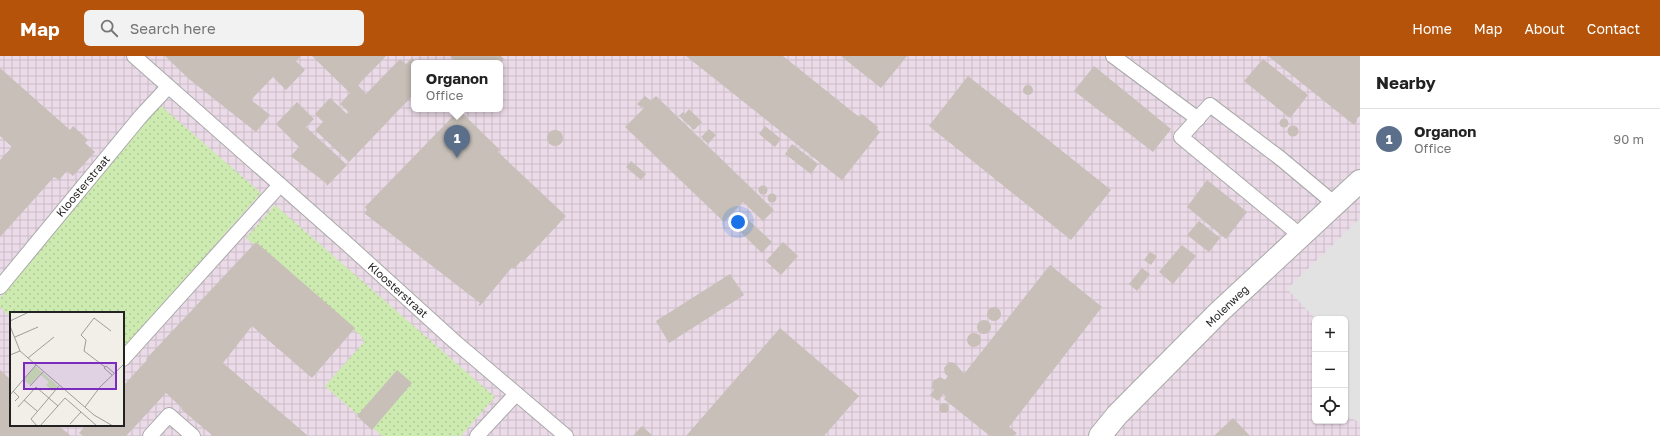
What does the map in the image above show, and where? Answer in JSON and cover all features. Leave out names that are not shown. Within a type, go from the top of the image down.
[{"type":"street","name":"Molenweg","points":[[1100,436],[1117,415],[1218,313],[1360,181]]},
{"type":"lane","name":"Kloosterstraat","points":[[134,56],[454,341],[566,436]]},
{"type":"lane","points":[[1113,56],[1198,119]]},
{"type":"lane","name":"Kloosterstraat","points":[[0,287],[141,116],[168,87]]},
{"type":"lane","points":[[1301,236],[1181,137],[1210,105],[1280,158],[1335,204]]},
{"type":"lane","points":[[124,357],[280,185]]},
{"type":"lane","points":[[477,436],[516,394]]},
{"type":"lane","points":[[150,436],[169,415],[193,436]]},
{"type":"shaded area","points":[[0,56],[1360,56],[1360,436],[0,436]]},
{"type":"shaded area","points":[[1360,218],[1360,423],[1348,417],[1348,316],[1313,316],[1287,289]]},
{"type":"green space","points":[[160,105],[261,193],[124,348],[124,312],[10,312],[10,317],[0,307],[0,298]]},
{"type":"green space","points":[[275,205],[495,397],[461,436],[382,436],[325,386],[364,342],[361,336],[246,238]]},
{"type":"building","points":[[165,56],[301,56],[296,61],[305,70],[286,90],[273,77],[251,100],[270,115],[256,132],[189,79]]},
{"type":"building","points":[[312,56],[386,56],[358,85],[366,94],[400,59],[406,64],[412,58],[414,60],[411,60],[411,97],[349,162],[315,130],[323,122],[315,114],[330,98],[347,114],[349,112],[340,104],[350,93]]},
{"type":"building","points":[[450,56],[501,56],[504,59],[503,60],[455,60]]},
{"type":"building","points":[[686,56],[783,56],[859,117],[862,114],[878,127],[877,129],[880,132],[842,180]]},
{"type":"building","points":[[841,56],[907,56],[881,88]]},
{"type":"building","points":[[1268,56],[1360,56],[1360,115],[1354,125]]},
{"type":"building","points":[[1263,59],[1308,95],[1290,118],[1244,81]]},
{"type":"building","points":[[1094,66],[1171,129],[1153,152],[1074,91]]},
{"type":"building","points":[[0,68],[70,130],[73,126],[88,140],[85,143],[95,152],[73,176],[67,171],[59,180],[54,177],[0,237],[0,160],[12,147],[0,136]]},
{"type":"building","points":[[968,76],[1111,190],[1071,240],[929,126]]},
{"type":"building","points":[[1028,85],[1033,90],[1028,95],[1023,90]]},
{"type":"building","points":[[645,96],[651,101],[656,96],[774,210],[763,221],[743,202],[724,222],[625,127],[644,108],[643,106],[642,108],[637,104]]},
{"type":"building","points":[[297,102],[314,119],[306,127],[347,165],[327,186],[326,183],[290,157],[299,147],[276,124]]},
{"type":"building","points":[[689,109],[702,122],[694,130],[679,116],[683,112],[685,114]]},
{"type":"building","points":[[457,112],[461,112],[500,150],[498,152],[566,216],[523,262],[521,261],[514,269],[512,267],[480,306],[478,305],[480,303],[364,213],[367,210],[365,207]]},
{"type":"building","points":[[1284,118],[1289,123],[1284,128],[1279,123]]},
{"type":"building","points":[[765,126],[781,139],[775,147],[759,134]]},
{"type":"building","points":[[1291,126],[1295,126],[1297,127],[1297,135],[1291,136],[1288,133],[1288,129]]},
{"type":"building","points":[[709,129],[716,135],[708,144],[701,137]]},
{"type":"building","points":[[555,130],[561,132],[563,138],[561,144],[555,146],[549,144],[547,138],[549,132]]},
{"type":"building","points":[[792,144],[818,164],[811,174],[785,154]]},
{"type":"building","points":[[631,161],[646,174],[641,180],[626,167]]},
{"type":"building","points":[[1207,180],[1247,212],[1226,239],[1187,207]]},
{"type":"building","points":[[761,186],[765,186],[767,190],[765,194],[761,194],[759,192],[759,188]]},
{"type":"building","points":[[770,194],[774,194],[776,198],[774,202],[770,202],[768,200],[768,196]]},
{"type":"building","points":[[742,214],[772,242],[762,253],[733,225]]},
{"type":"building","points":[[1199,221],[1220,238],[1209,252],[1187,235]]},
{"type":"building","points":[[256,242],[355,328],[312,378],[252,326],[223,363],[308,436],[213,436],[181,409],[182,408],[166,393],[126,436],[83,436],[79,433],[85,426],[124,426],[124,385],[147,360],[146,359]]},
{"type":"building","points":[[783,242],[798,256],[781,275],[766,261]]},
{"type":"building","points":[[1182,245],[1196,256],[1173,284],[1159,272]]},
{"type":"building","points":[[1150,252],[1157,256],[1151,265],[1144,260]]},
{"type":"building","points":[[1050,265],[1102,307],[1009,427],[1017,433],[1014,436],[990,436],[944,399],[946,396],[943,394],[938,401],[930,395],[934,390],[932,387],[933,381],[940,377],[945,380],[948,376],[945,374],[944,368],[949,362],[955,363],[964,374]]},
{"type":"building","points":[[1142,268],[1150,274],[1137,291],[1129,284]]},
{"type":"building","points":[[730,274],[744,295],[669,343],[656,321]]},
{"type":"building","points":[[994,307],[999,309],[1001,314],[999,319],[994,321],[989,319],[987,314],[989,309]]},
{"type":"building","points":[[984,320],[989,322],[991,327],[989,332],[984,334],[979,332],[977,327],[979,322]]},
{"type":"building","points":[[780,328],[859,396],[824,436],[686,436]]},
{"type":"building","points":[[974,333],[979,335],[981,340],[979,345],[974,347],[969,345],[967,340],[969,335]]},
{"type":"building","points":[[0,370],[10,379],[10,426],[59,426],[71,436],[0,436]]},
{"type":"building","points":[[397,370],[412,383],[372,430],[357,416]]},
{"type":"building","points":[[942,403],[946,403],[949,408],[946,413],[942,413],[939,410],[939,406]]},
{"type":"building","points":[[1233,418],[1250,436],[1214,436]]},
{"type":"building","points":[[642,426],[653,436],[633,436]]},
{"type":"place","name":"Organon","points":[[457,158]]}]
